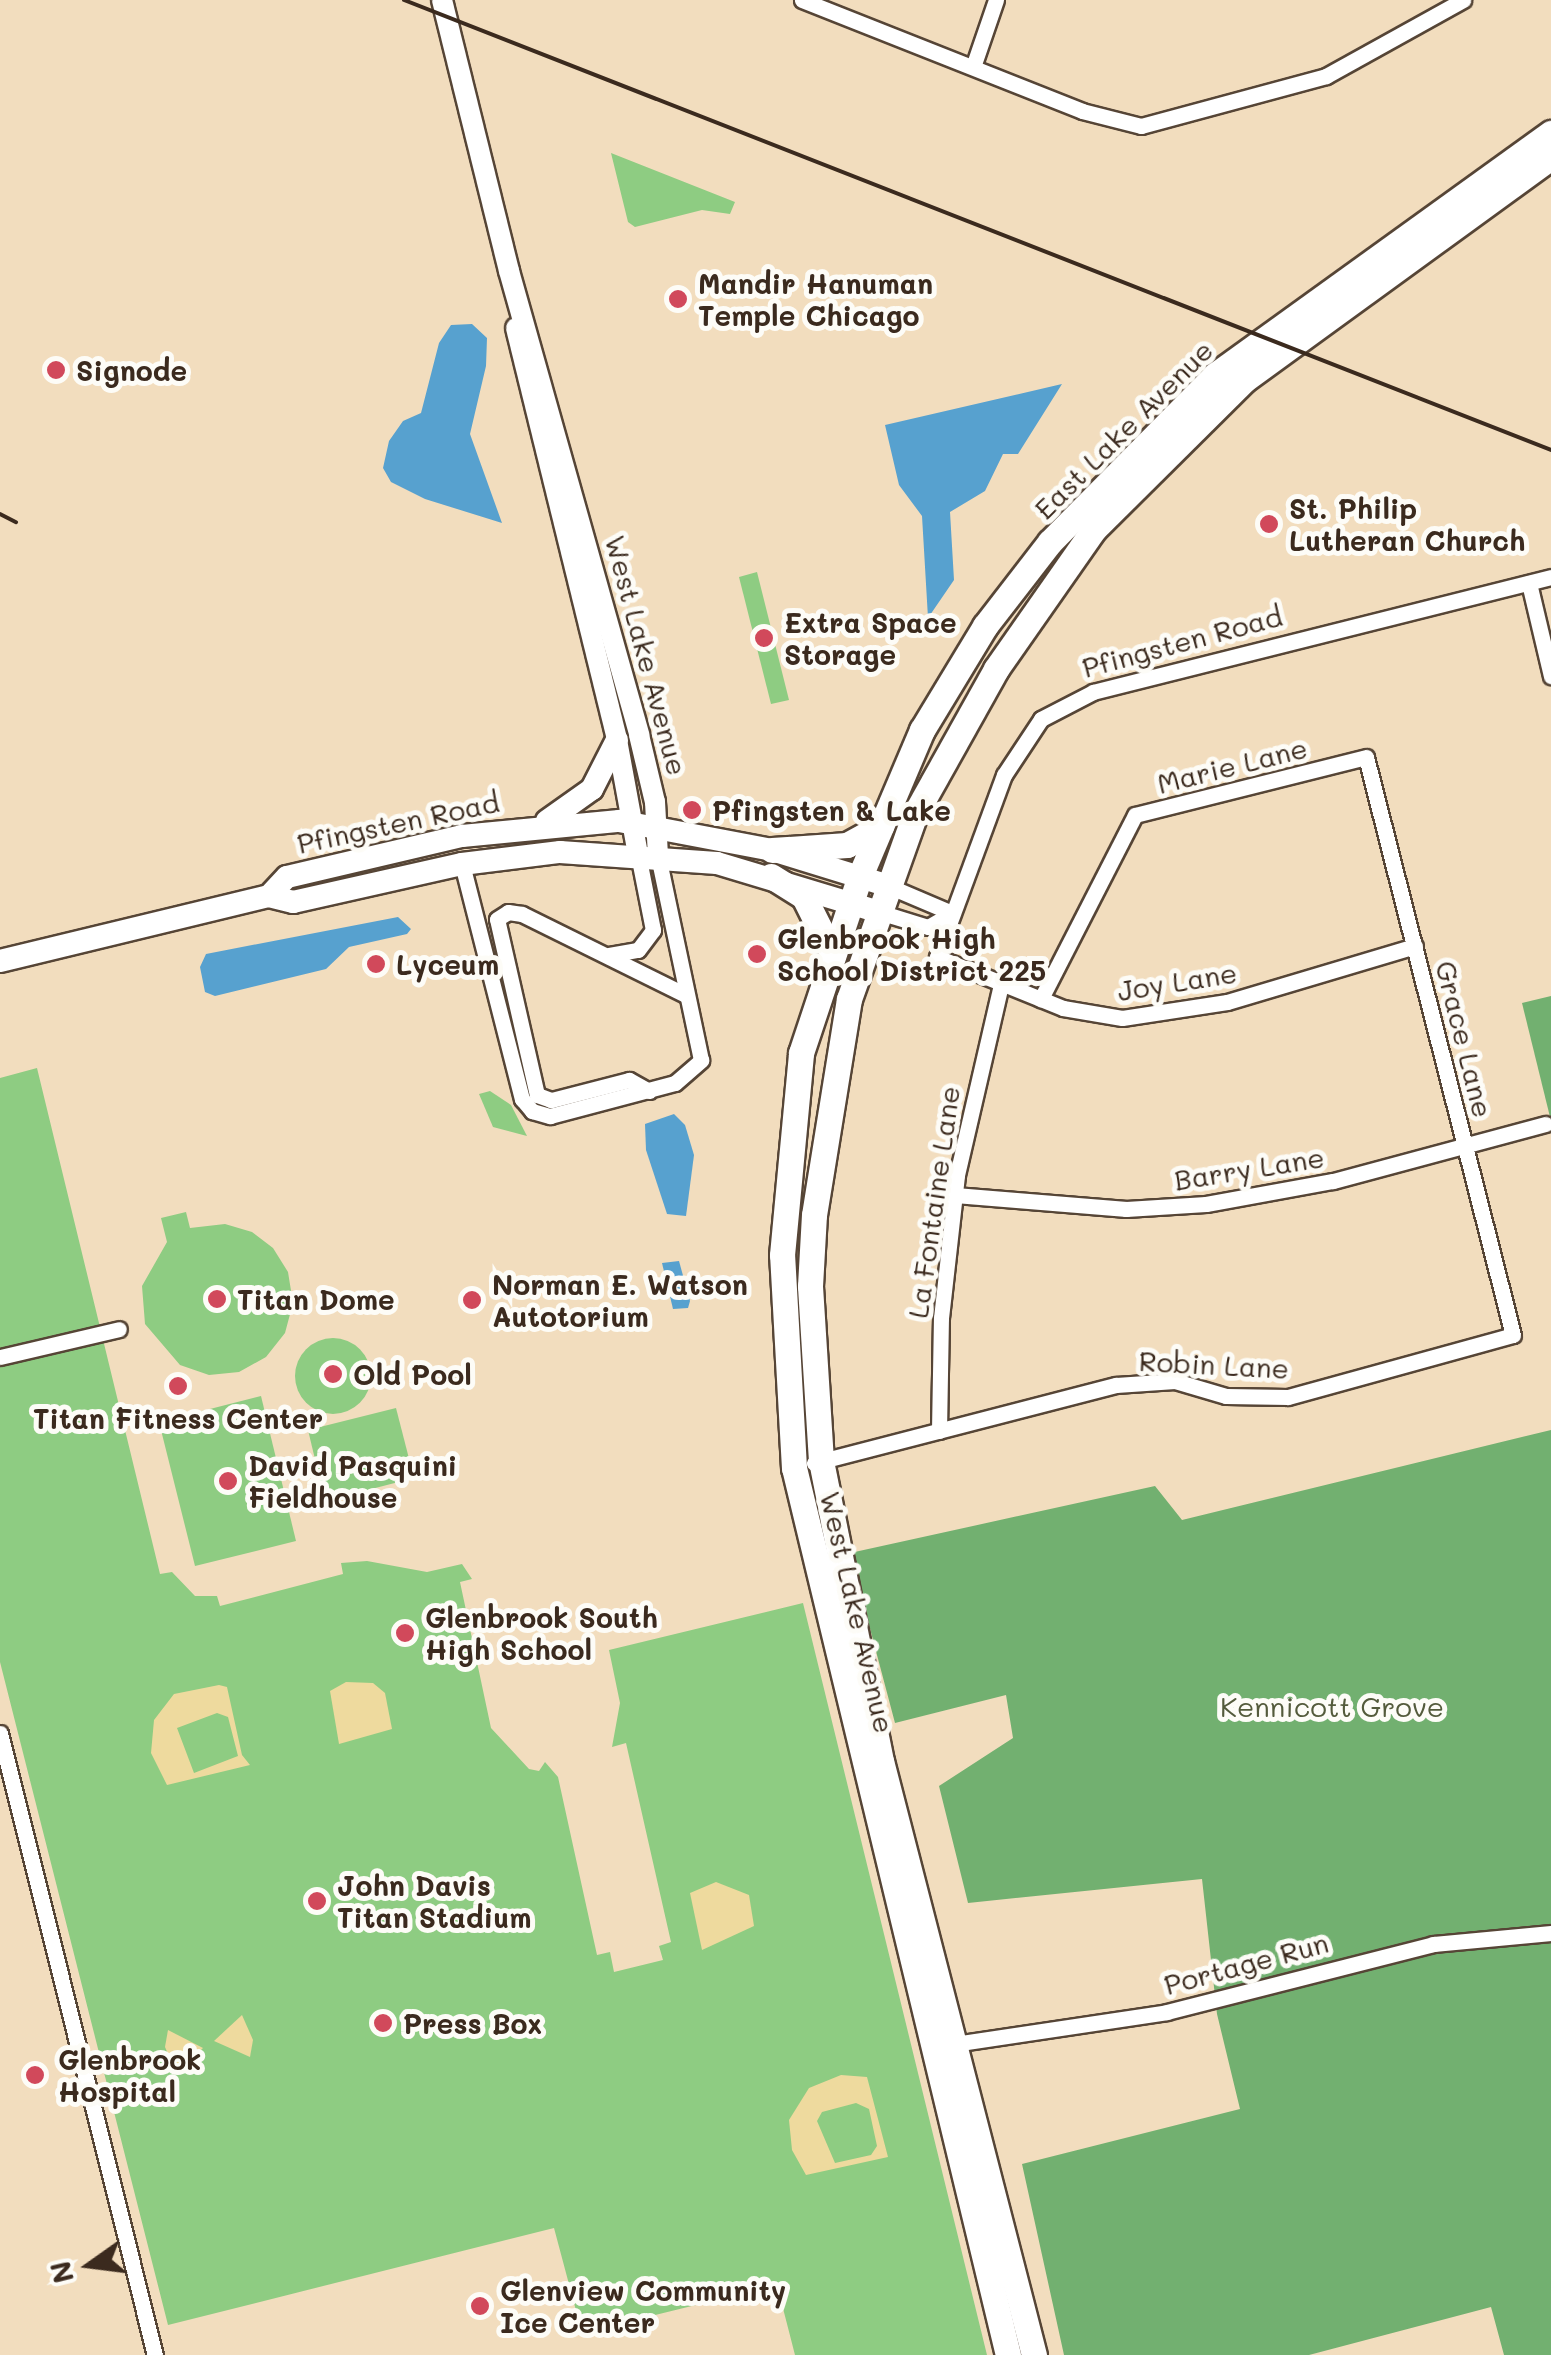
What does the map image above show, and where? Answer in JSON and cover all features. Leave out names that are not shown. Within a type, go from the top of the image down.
[{"type":"main road","name":"East Lake Avenue","points":[[860,876],[922,730],[986,626],[1050,542],[1215,375],[1551,133]]},
{"type":"main road","name":"East Lake Avenue","points":[[886,885],[914,816],[996,670],[1094,530],[1137,482],[1244,380],[1551,157]]},
{"type":"main road","points":[[539,825],[592,789],[617,740]]},
{"type":"main road","name":"Pfingsten Road","points":[[270,896],[287,877],[462,836],[539,825],[645,825],[772,850],[886,885]]},
{"type":"main road","points":[[772,850],[847,844],[881,826]]},
{"type":"main road","name":"Pfingsten Road","points":[[0,961],[270,896],[293,902],[462,864],[560,852],[648,855],[771,876],[876,911]]},
{"type":"main road","points":[[771,876],[804,898],[833,955]]},
{"type":"main road","name":"West Lake Avenue","points":[[860,876],[801,1053],[785,1175],[781,1301],[794,1468],[1008,2355]]},
{"type":"main road","name":"West Lake Avenue","points":[[886,885],[850,999],[814,1215],[810,1286],[821,1461],[881,1760],[1034,2355]]},
{"type":"street","name":"West Lake Avenue","points":[[442,0],[509,271],[634,718],[648,855],[701,1060],[683,1080],[649,1091]]},
{"type":"street","points":[[802,0],[1082,110],[1140,126],[1326,76],[1464,0]]},
{"type":"street","points":[[974,67],[996,0]]},
{"type":"street","points":[[1426,0],[1436,16]]},
{"type":"street","name":"West Lake Avenue","points":[[509,271],[540,438],[617,740],[645,825]]},
{"type":"street","name":"Pfingsten Road","points":[[876,911],[928,927],[952,913],[1004,775],[1041,719],[1093,692],[1551,577]]},
{"type":"street","points":[[1529,583],[1551,676]]},
{"type":"street","name":"Grace Lane","points":[[1366,757],[1513,1334]]},
{"type":"street","name":"Marie Lane","points":[[1041,999],[1136,814],[1366,757]]},
{"type":"street","points":[[609,955],[638,950],[654,930],[648,855]]},
{"type":"street","points":[[462,864],[526,1107],[550,1116],[649,1091]]},
{"type":"street","name":"Pfingsten Road","points":[[886,885],[952,913]]},
{"type":"street","points":[[649,1091],[630,1080],[551,1100],[538,1095],[497,919],[515,912],[686,995]]},
{"type":"street","name":"Joy Lane","points":[[952,913],[937,957],[1041,999],[1122,1018],[1227,1002],[1415,946]]},
{"type":"street","name":"La Fontaine Lane","points":[[939,1431],[940,1318],[955,1194],[969,1101],[1002,984]]},
{"type":"street","name":"Barry Lane","points":[[955,1194],[1126,1209],[1206,1204],[1333,1181],[1545,1124]]},
{"type":"street","points":[[0,1357],[119,1329]]},
{"type":"street","name":"Robin Lane","points":[[794,1468],[1116,1386],[1174,1382],[1226,1396],[1288,1397],[1513,1334]]},
{"type":"street","points":[[0,1733],[154,2355]]},
{"type":"street","name":"Portage Run","points":[[954,2044],[1167,2012],[1433,1944],[1551,1934]]},
{"type":"green space","points":[[611,153],[735,202],[730,214],[702,210],[635,227],[628,222]]},
{"type":"green space","points":[[757,572],[789,700],[771,704],[739,577]]},
{"type":"green space","points":[[1551,996],[1551,1121],[1522,1003]]},
{"type":"green space","points":[[37,1068],[160,1574],[172,1572],[195,1596],[217,1596],[220,1606],[343,1574],[341,1563],[367,1561],[427,1572],[462,1564],[472,1579],[460,1582],[491,1728],[529,1769],[539,1771],[545,1762],[558,1777],[597,1955],[610,1952],[614,1972],[663,1960],[659,1946],[671,1942],[626,1743],[612,1747],[620,1703],[609,1650],[803,1603],[987,2355],[795,2355],[777,2285],[582,2333],[554,2228],[168,2325],[0,1662],[0,1078]]},
{"type":"green space","points":[[490,1091],[511,1105],[527,1136],[493,1127],[479,1094]]},
{"type":"green space","name":"Titan Dome","points":[[186,1212],[190,1228],[225,1224],[252,1232],[273,1248],[288,1272],[293,1303],[285,1333],[266,1357],[239,1372],[209,1375],[180,1365],[145,1324],[142,1286],[167,1242],[161,1218]]},
{"type":"green space","name":"Old Pool","points":[[333,1338],[360,1349],[371,1376],[360,1403],[333,1414],[306,1403],[295,1376],[306,1349]]},
{"type":"green space","name":"David Pasquini Fieldhouse","points":[[261,1396],[296,1541],[195,1566],[159,1422]]},
{"type":"green space","points":[[396,1408],[414,1478],[325,1501],[308,1430]]},
{"type":"green space","name":"Kennicott Grove","points":[[1551,1430],[1551,2355],[1504,2355],[1491,2307],[1309,2355],[1064,2355],[1022,2164],[1240,2109],[1217,2014],[1202,1879],[968,1903],[939,1786],[1013,1738],[1006,1695],[895,1723],[850,1553],[1155,1486],[1182,1520]]},
{"type":"sand","points":[[346,1682],[373,1683],[385,1693],[392,1729],[339,1744],[330,1691]]},
{"type":"sand","points":[[219,1685],[227,1687],[242,1755],[250,1765],[167,1785],[151,1753],[154,1720],[174,1694]],"holes":[[[217,1713],[228,1717],[238,1756],[194,1773],[177,1728]]]},
{"type":"sand","points":[[716,1882],[749,1895],[754,1926],[702,1950],[690,1893]]},
{"type":"sand","points":[[242,2015],[253,2040],[250,2057],[214,2041]]},
{"type":"sand","points":[[168,2030],[203,2048],[177,2074],[165,2047]]},
{"type":"sand","points":[[841,2075],[867,2077],[888,2157],[806,2175],[792,2150],[789,2120],[809,2088]],"holes":[[[856,2103],[869,2109],[877,2146],[871,2155],[835,2163],[817,2121],[822,2112]]]},
{"type":"water","points":[[472,324],[487,338],[486,366],[470,434],[502,523],[425,499],[391,482],[383,468],[389,441],[403,421],[421,413],[439,343],[451,325]]},
{"type":"water","points":[[1062,384],[1018,454],[1003,454],[985,491],[950,512],[954,580],[928,618],[922,516],[899,485],[885,425]]},
{"type":"water","points":[[398,917],[411,929],[407,934],[349,947],[326,969],[215,996],[205,992],[200,967],[206,954]]},
{"type":"water","points":[[674,1114],[685,1125],[694,1155],[686,1216],[667,1214],[646,1150],[645,1124]]},
{"type":"water","points":[[679,1261],[690,1301],[688,1308],[673,1309],[662,1263]]},
{"type":"railway","points":[[404,0],[1551,450]]},
{"type":"railway","points":[[0,514],[16,522]]},
{"type":"place","name":"Mandir Hanuman Temple Chicago","points":[[678,299]]},
{"type":"place","name":"Signode","points":[[56,370]]},
{"type":"place","name":"St. Philip Lutheran Church","points":[[1269,524]]},
{"type":"place","name":"Extra Space Storage","points":[[764,638]]},
{"type":"place","name":"Pfingsten & Lake","points":[[692,810]]},
{"type":"place","name":"Glenbrook High School District 225","points":[[757,954]]},
{"type":"place","name":"Lyceum","points":[[376,964]]},
{"type":"place","name":"Titan Dome","points":[[217,1299]]},
{"type":"place","name":"Norman E. Watson Autotorium","points":[[472,1300]]},
{"type":"place","name":"Old Pool","points":[[333,1374]]},
{"type":"place","name":"Titan Fitness Center","points":[[178,1386]]},
{"type":"place","name":"David Pasquini Fieldhouse","points":[[228,1481]]},
{"type":"place","name":"Glenbrook South High School","points":[[405,1633]]},
{"type":"place","name":"John Davis Titan Stadium","points":[[317,1901]]},
{"type":"place","name":"Press Box","points":[[383,2023]]},
{"type":"place","name":"Glenbrook Hospital","points":[[35,2075]]},
{"type":"place","name":"Glenview Community Ice Center","points":[[480,2306]]}]
